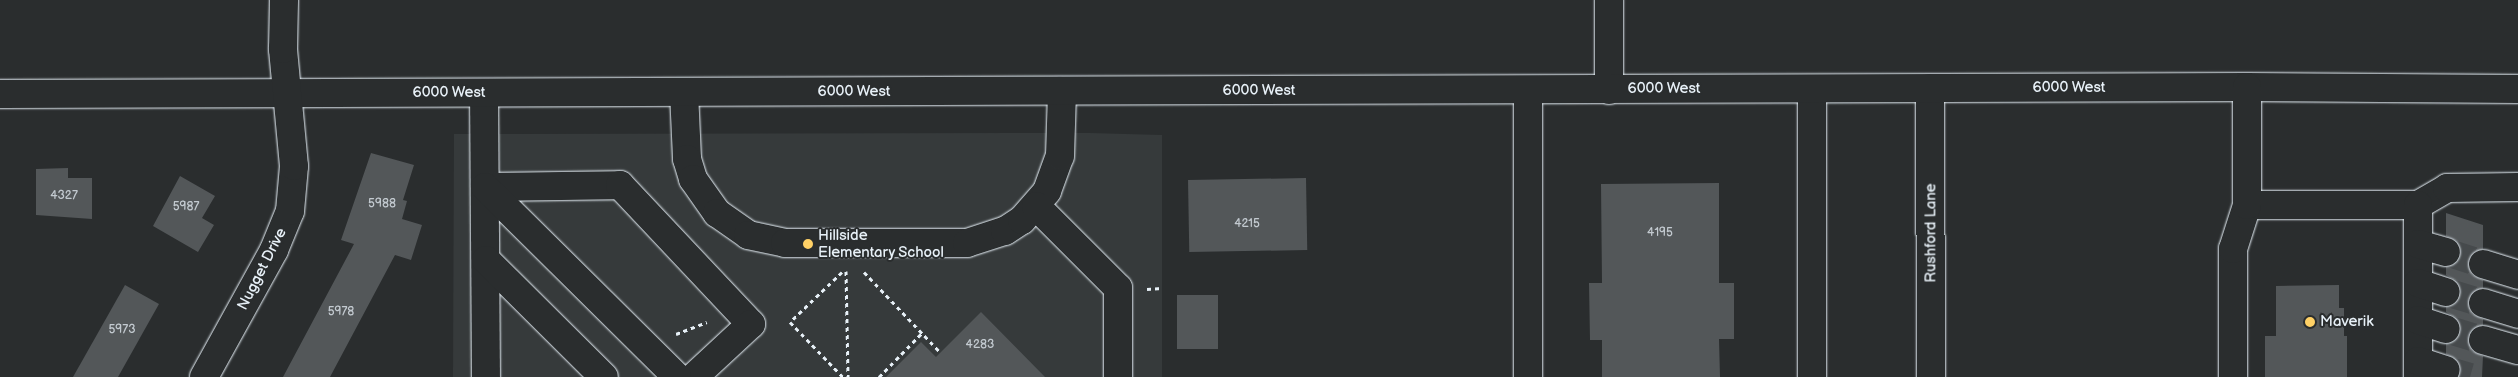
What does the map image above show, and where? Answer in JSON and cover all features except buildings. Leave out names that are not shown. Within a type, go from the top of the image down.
[{"type":"street","name":"Nugget Drive","points":[[204,377],[274,250],[290,211],[294,166],[289,93],[283,49],[284,0]]},
{"type":"street","points":[[1609,0],[1609,90]]},
{"type":"street","name":"6000 West","points":[[0,94],[2247,87],[2518,89]]},
{"type":"street","points":[[2233,377],[2233,249],[2247,205],[2247,87]]},
{"type":"street","name":"Rushford Lane","points":[[1930,88],[1931,377]]},
{"type":"street","points":[[1812,89],[1812,377]]},
{"type":"street","points":[[1528,90],[1528,377]]},
{"type":"street","points":[[684,92],[687,158],[693,179],[717,213],[731,226],[757,238],[785,243],[967,243],[1005,231],[1036,206],[1047,191],[1060,156],[1062,91]]},
{"type":"street","points":[[484,93],[486,377]]},
{"type":"street","points":[[485,187],[620,185],[751,324],[694,377]]},
{"type":"street","points":[[485,187],[677,377]]},
{"type":"street","points":[[2247,205],[2418,205],[2447,188],[2518,187]]},
{"type":"street","points":[[2418,205],[2418,369],[2446,370]]},
{"type":"street","points":[[1036,206],[1118,288],[1118,377]]},
{"type":"street","points":[[2418,244],[2446,252]]},
{"type":"street","points":[[486,260],[604,377]]},
{"type":"street","points":[[2483,264],[2518,275]]},
{"type":"street","points":[[2418,283],[2446,292]]},
{"type":"street","points":[[2483,303],[2518,314]]},
{"type":"street","points":[[2418,320],[2446,328]]},
{"type":"street","points":[[2483,340],[2518,350]]},
{"type":"path","points":[[844,377],[790,322],[846,268],[848,377]]},
{"type":"path","points":[[860,268],[940,352]]},
{"type":"path","points":[[646,346],[715,320]]},
{"type":"path","points":[[879,377],[922,333]]},
{"type":"shaded area","name":"Hillside Elementary School","points":[[1090,133],[1162,135],[1162,377],[453,377],[454,134]]},
{"type":"tunnel","points":[[2446,252],[2483,264]]},
{"type":"tunnel","points":[[2446,292],[2483,303]]},
{"type":"tunnel","points":[[2446,329],[2483,340]]},
{"type":"tunnel","points":[[2446,370],[2470,377]]},
{"type":"place","name":"Hillside Elementary School","points":[[808,244]]},
{"type":"place","name":"Maverik","points":[[2310,322]]}]
